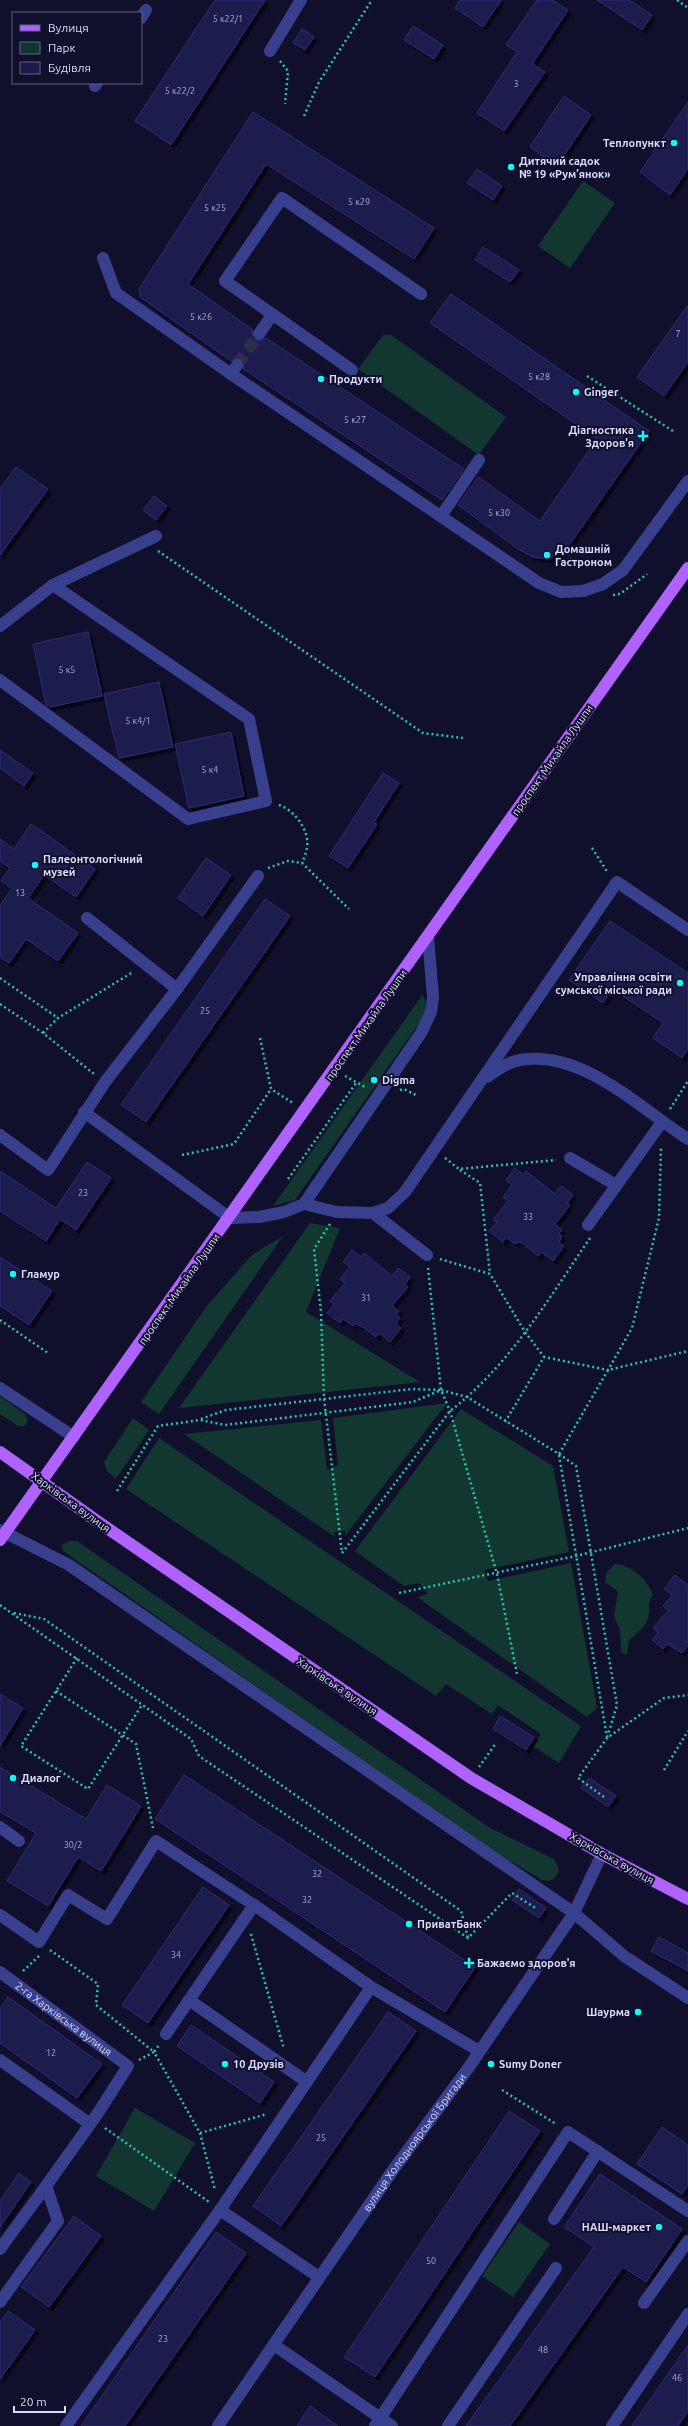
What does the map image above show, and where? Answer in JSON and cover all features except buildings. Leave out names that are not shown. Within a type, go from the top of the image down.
[{"type":"main road","name":"проспект Михайла Лушпи","points":[[2,1534],[43,1482],[688,568]]},
{"type":"main road","name":"Харківська вулиця","points":[[0,1452],[97,1521],[472,1778],[602,1854],[688,1899]]},
{"type":"street","points":[[270,51],[301,0]]},
{"type":"street","points":[[352,370],[225,281],[282,198],[421,294]]},
{"type":"street","points":[[103,258],[116,293],[234,370],[539,583],[562,592],[583,591],[603,584],[623,570],[688,481]]},
{"type":"street","points":[[259,334],[272,315]]},
{"type":"street","points":[[441,516],[480,460]]},
{"type":"street","points":[[0,626],[53,585],[156,536]]},
{"type":"street","points":[[0,680],[188,819],[266,801],[249,719],[53,585]]},
{"type":"street","points":[[0,1135],[48,1170],[84,1112],[105,1082],[177,988],[258,876]]},
{"type":"street","points":[[84,1112],[230,1218],[272,1214],[304,1204],[337,1212],[373,1212],[388,1208],[405,1192],[617,882],[688,930]]},
{"type":"street","points":[[87,918],[177,988]]},
{"type":"street","points":[[304,1204],[421,1033],[431,1012],[433,997],[428,937]]},
{"type":"street","points":[[482,1079],[500,1068],[519,1060],[546,1059],[575,1066],[595,1076],[662,1122],[687,1137]]},
{"type":"street","points":[[588,1225],[662,1122]]},
{"type":"street","points":[[570,1158],[616,1186]]},
{"type":"street","points":[[373,1212],[427,1255]]},
{"type":"street","points":[[0,1388],[74,1437]]},
{"type":"street","points":[[2,1534],[69,1565],[574,1913],[624,1956],[688,1998]]},
{"type":"street","points":[[0,1828],[19,1841]]},
{"type":"street","points":[[0,1915],[43,1945],[68,1895],[107,1919],[156,1841],[254,1905],[371,1987],[479,2051]]},
{"type":"street","name":"вулиця Холодноярської Бригади","points":[[218,2426],[393,2170],[479,2051],[574,1913],[602,1854]]},
{"type":"street","points":[[166,2034],[254,1905]]},
{"type":"street","name":"2-га Харківська вулиця","points":[[3,1974],[128,2066],[92,2122]]},
{"type":"street","points":[[66,2426],[220,2210],[371,1987]]},
{"type":"street","points":[[189,2000],[307,2082]]},
{"type":"street","points":[[0,2060],[92,2122],[0,2249]]},
{"type":"street","points":[[378,2422],[568,2132],[688,2211]]},
{"type":"street","points":[[554,2219],[598,2151]]},
{"type":"street","points":[[1,2299],[58,2221],[46,2186]]},
{"type":"street","points":[[220,2210],[320,2277]]},
{"type":"street","points":[[644,2303],[688,2241]]},
{"type":"street","points":[[448,2426],[556,2268]]},
{"type":"street","points":[[612,2426],[688,2314]]},
{"type":"street","points":[[274,2345],[378,2422],[392,2426]]},
{"type":"path","points":[[304,116],[319,82],[372,0]]},
{"type":"path","points":[[677,0],[688,8]]},
{"type":"path","points":[[270,51],[288,71],[285,104]]},
{"type":"path","points":[[587,376],[673,431]]},
{"type":"path","points":[[145,542],[423,733],[463,738]]},
{"type":"path","points":[[266,801],[286,807],[299,820],[308,846],[302,863]]},
{"type":"path","points":[[592,848],[615,884]]},
{"type":"path","points":[[258,876],[272,865],[288,861],[302,863],[349,909]]},
{"type":"path","points":[[43,1033],[58,1018],[146,964]]},
{"type":"path","points":[[0,978],[58,1018]]},
{"type":"path","points":[[0,1004],[43,1033],[105,1082]]},
{"type":"path","points":[[260,1038],[271,1089],[305,1111]]},
{"type":"path","points":[[607,1738],[558,1454],[632,1328],[659,1218],[662,1122],[688,1081]]},
{"type":"path","points":[[288,1179],[356,1083]]},
{"type":"path","points":[[182,1155],[234,1144],[271,1089]]},
{"type":"path","points":[[404,1089],[418,1096]]},
{"type":"path","points":[[434,1149],[459,1169],[480,1183],[490,1274],[525,1332],[544,1357],[608,1370],[688,1350]]},
{"type":"path","points":[[459,1169],[570,1158]]},
{"type":"path","points":[[337,1212],[314,1249],[321,1312],[324,1398],[342,1553],[450,1410],[467,1397],[525,1332],[591,1237]]},
{"type":"path","points":[[490,1274],[427,1255],[441,1390],[450,1410],[497,1574],[517,1674]]},
{"type":"path","points":[[0,1320],[48,1353]]},
{"type":"path","points":[[505,1422],[544,1357]]},
{"type":"path","points":[[117,1491],[158,1426],[200,1420],[226,1410],[412,1389],[441,1390],[467,1397],[576,1466],[617,1704],[607,1738]]},
{"type":"path","points":[[200,1420],[225,1425],[326,1413],[413,1402],[441,1390]]},
{"type":"path","points":[[399,1593],[497,1574],[591,1553],[688,1528]]},
{"type":"path","points":[[0,1605],[191,1739],[199,1756],[468,1938]]},
{"type":"path","points":[[11,1613],[44,1619],[461,1911],[468,1938]]},
{"type":"path","points":[[76,1658],[21,1746],[88,1789],[142,1705]]},
{"type":"path","points":[[56,1691],[136,1744],[156,1841]]},
{"type":"path","points":[[604,1797],[578,1778],[607,1738],[664,1698],[688,1695]]},
{"type":"path","points":[[664,1770],[688,1731]]},
{"type":"path","points":[[472,1778],[496,1743]]},
{"type":"path","points":[[468,1938],[512,1893],[537,1909]]},
{"type":"path","points":[[246,1916],[290,2069]]},
{"type":"path","points":[[3,1974],[23,1970],[43,1945],[98,1984],[96,2004],[154,2052],[200,2133],[220,2210]]},
{"type":"path","points":[[154,2052],[166,2034]]},
{"type":"path","points":[[502,2090],[568,2132]]},
{"type":"path","points":[[200,2133],[289,2108]]},
{"type":"path","points":[[92,2122],[220,2210]]},
{"type":"green space","points":[[583,181],[615,203],[570,268],[538,246]]},
{"type":"green space","points":[[383,335],[391,335],[506,417],[479,455],[358,369]]},
{"type":"green space","points":[[423,994],[426,1005],[424,1016],[295,1200],[273,1206]]},
{"type":"green space","points":[[310,1223],[340,1228],[306,1312],[420,1382],[179,1408]]},
{"type":"green space","points":[[283,1236],[159,1414],[141,1402],[206,1307],[252,1255]]},
{"type":"green space","points":[[0,1396],[26,1415],[28,1422],[25,1426],[18,1426],[0,1414]]},
{"type":"green space","points":[[447,1403],[345,1536],[345,1531],[334,1532],[335,1537],[184,1434],[321,1420],[327,1470],[338,1465],[333,1418]]},
{"type":"green space","points":[[461,1409],[553,1466],[569,1552],[484,1570],[488,1581],[571,1563],[597,1708],[587,1717],[417,1597],[428,1594],[419,1583],[404,1586],[355,1551]]},
{"type":"green space","points":[[133,1418],[149,1430],[116,1479],[107,1471],[104,1462]]},
{"type":"green space","points":[[159,1438],[581,1726],[559,1763],[534,1747],[541,1734],[498,1705],[492,1714],[446,1684],[436,1696],[126,1489]]},
{"type":"green space","points":[[70,1541],[77,1541],[490,1828],[554,1859],[559,1869],[557,1875],[548,1881],[542,1880],[483,1845],[63,1551],[62,1545]]},
{"type":"green space","points":[[615,1564],[627,1567],[638,1574],[651,1589],[653,1595],[649,1602],[647,1621],[645,1625],[629,1640],[627,1655],[621,1652],[620,1630],[614,1616],[618,1592],[605,1582],[607,1572]]},
{"type":"green space","points":[[135,2108],[195,2143],[154,2211],[96,2176]]},
{"type":"green space","points":[[519,2222],[550,2244],[513,2297],[482,2276]]},
{"type":"tunnel","points":[[237,365],[259,334]]},
{"type":"place","name":"Теплопункт","points":[[674,143]]},
{"type":"place","name":"Дитячий садок № 19 «Рум’янок»","points":[[511,167]]},
{"type":"place","name":"Продукти","points":[[321,379]]},
{"type":"place","name":"Ginger","points":[[576,392]]},
{"type":"place","name":"Діагностика Здоров'я","points":[[643,436]]},
{"type":"place","name":"Домашній Гастроном","points":[[547,555]]},
{"type":"place","name":"Палеонтологічний музей","points":[[35,865]]},
{"type":"place","name":"Управління освіти сумської міської ради","points":[[680,983]]},
{"type":"place","name":"Digma","points":[[374,1080]]},
{"type":"place","name":"Гламур","points":[[13,1274]]},
{"type":"place","name":"Диалог","points":[[13,1778]]},
{"type":"place","name":"ПриватБанк","points":[[409,1924]]},
{"type":"place","name":"Бажаємо здоров'я","points":[[469,1963]]},
{"type":"place","name":"Шаурма","points":[[638,2012]]},
{"type":"place","name":"10 Друзів","points":[[225,2064]]},
{"type":"place","name":"Sumy Doner","points":[[491,2064]]},
{"type":"place","name":"НАШ-маркет","points":[[659,2227]]}]
